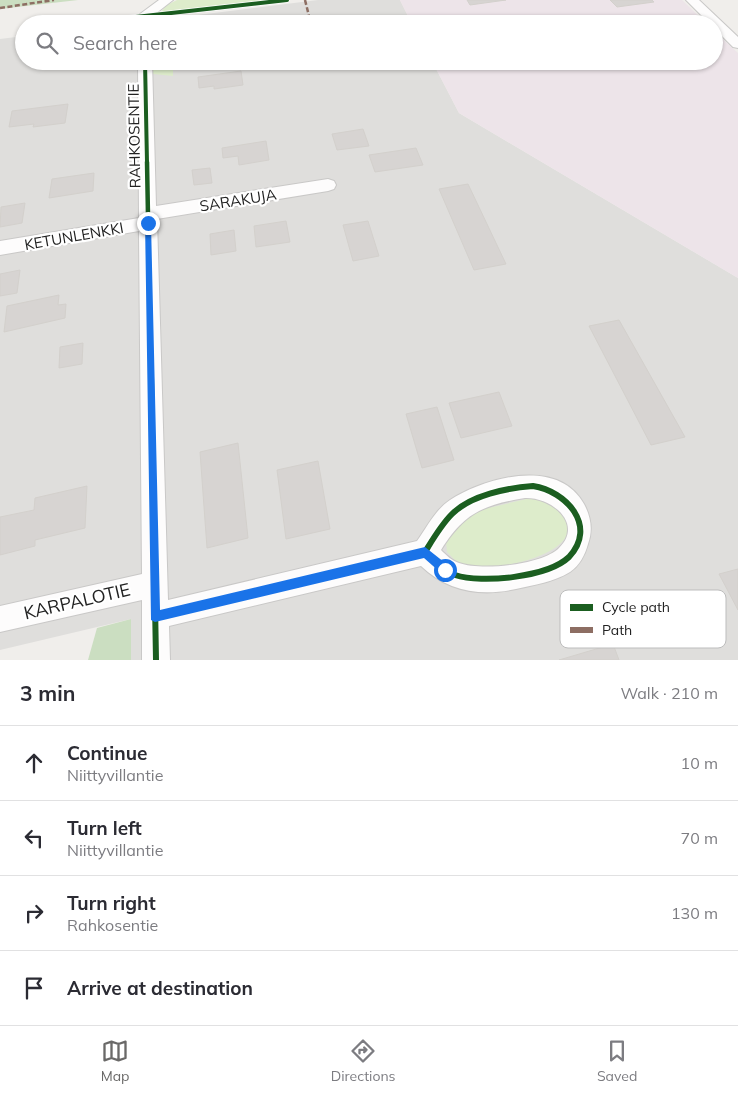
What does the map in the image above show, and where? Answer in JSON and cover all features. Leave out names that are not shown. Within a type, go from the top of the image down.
[{"type":"street","points":[[150,15],[167,0]]},
{"type":"street","points":[[692,0],[708,15]]},
{"type":"street","points":[[723,30],[738,44]]},
{"type":"street","name":"RAHKOSENTIE","points":[[145,70],[156,660]]},
{"type":"street","name":"SARAKUJA","points":[[148,219],[328,186]]},
{"type":"street","name":"KETUNLENKKI","points":[[0,248],[148,219]]},
{"type":"street","points":[[155,616],[425,552],[443,524],[456,510],[484,498],[534,486],[551,490],[564,498],[575,510],[580,526],[573,551],[566,560],[538,571],[508,578],[472,580],[445,570],[425,552]]},
{"type":"street","name":"KARPALOTIE","points":[[0,619],[155,584]]},
{"type":"shaded area","points":[[318,0],[400,0],[408,15],[198,15]]},
{"type":"shaded area","points":[[400,0],[682,0],[698,15],[408,15]]},
{"type":"shaded area","points":[[15,37],[15,70],[437,70],[459,113],[738,278],[738,660],[131,660],[131,619],[0,650],[0,39]]},
{"type":"shaded area","points":[[723,39],[738,53],[738,278],[459,113],[437,70],[723,70]]},
{"type":"green space","points":[[0,0],[78,0],[0,9]]},
{"type":"green space","points":[[177,0],[272,0],[159,14],[167,5]]},
{"type":"green space","points":[[153,70],[173,70],[173,76],[153,74]]},
{"type":"green space","points":[[535,497],[546,501],[554,507],[568,527],[564,540],[552,550],[513,564],[474,568],[460,564],[447,552],[446,541],[465,518],[484,509]]},
{"type":"green space","points":[[131,619],[131,660],[88,660],[97,628]]},
{"type":"building","points":[[467,0],[506,0],[470,5]]},
{"type":"building","points":[[610,0],[652,0],[654,2],[617,7]]},
{"type":"building","points":[[241,71],[243,85],[214,89],[214,86],[199,88],[198,77]]},
{"type":"building","points":[[68,104],[65,123],[33,127],[34,124],[9,127],[12,111]]},
{"type":"building","points":[[363,129],[369,146],[337,150],[332,134]]},
{"type":"building","points":[[266,141],[269,160],[239,165],[238,156],[223,158],[222,148]]},
{"type":"building","points":[[416,148],[423,165],[375,172],[369,155]]},
{"type":"building","points":[[210,168],[212,183],[194,185],[192,170]]},
{"type":"building","points":[[94,173],[93,191],[49,198],[52,179]]},
{"type":"building","points":[[468,184],[506,264],[474,270],[439,189]]},
{"type":"building","points":[[25,203],[22,223],[0,227],[1,207]]},
{"type":"building","points":[[286,221],[290,242],[256,247],[254,226]]},
{"type":"building","points":[[368,221],[379,256],[353,261],[343,225]]},
{"type":"building","points":[[234,230],[236,251],[211,255],[210,234]]},
{"type":"building","points":[[20,270],[17,293],[0,296],[0,274]]},
{"type":"building","points":[[59,295],[58,305],[66,304],[65,318],[4,332],[7,306]]},
{"type":"building","points":[[619,320],[685,437],[651,445],[589,326]]},
{"type":"building","points":[[83,343],[82,364],[59,368],[60,347]]},
{"type":"building","points":[[499,392],[512,426],[461,438],[449,403]]},
{"type":"building","points":[[437,407],[454,460],[422,468],[406,414]]},
{"type":"building","points":[[238,443],[248,538],[207,548],[200,452]]},
{"type":"building","points":[[318,461],[330,529],[286,539],[277,470]]},
{"type":"building","points":[[87,486],[85,528],[35,540],[35,546],[0,555],[0,517],[34,510],[35,498]]},
{"type":"building","points":[[738,569],[738,610],[719,574]]},
{"type":"building","points":[[600,648],[614,648],[619,660],[559,660]]},
{"type":"marked path","points":[[0,8],[54,0]]},
{"type":"marked path","points":[[305,0],[309,15]]},
{"type":"cycle path","points":[[153,15],[287,0]]},
{"type":"cycle path","points":[[145,70],[156,660]]},
{"type":"cycle path","points":[[155,616],[425,552],[445,570],[472,579],[500,579],[537,571],[550,568],[569,557],[576,543],[579,523],[572,507],[566,500],[551,490],[533,486],[515,488],[492,494],[461,507],[442,526],[425,552]]},
{"type":"route","points":[[148,223],[155,616],[425,552],[445,570]]}]
